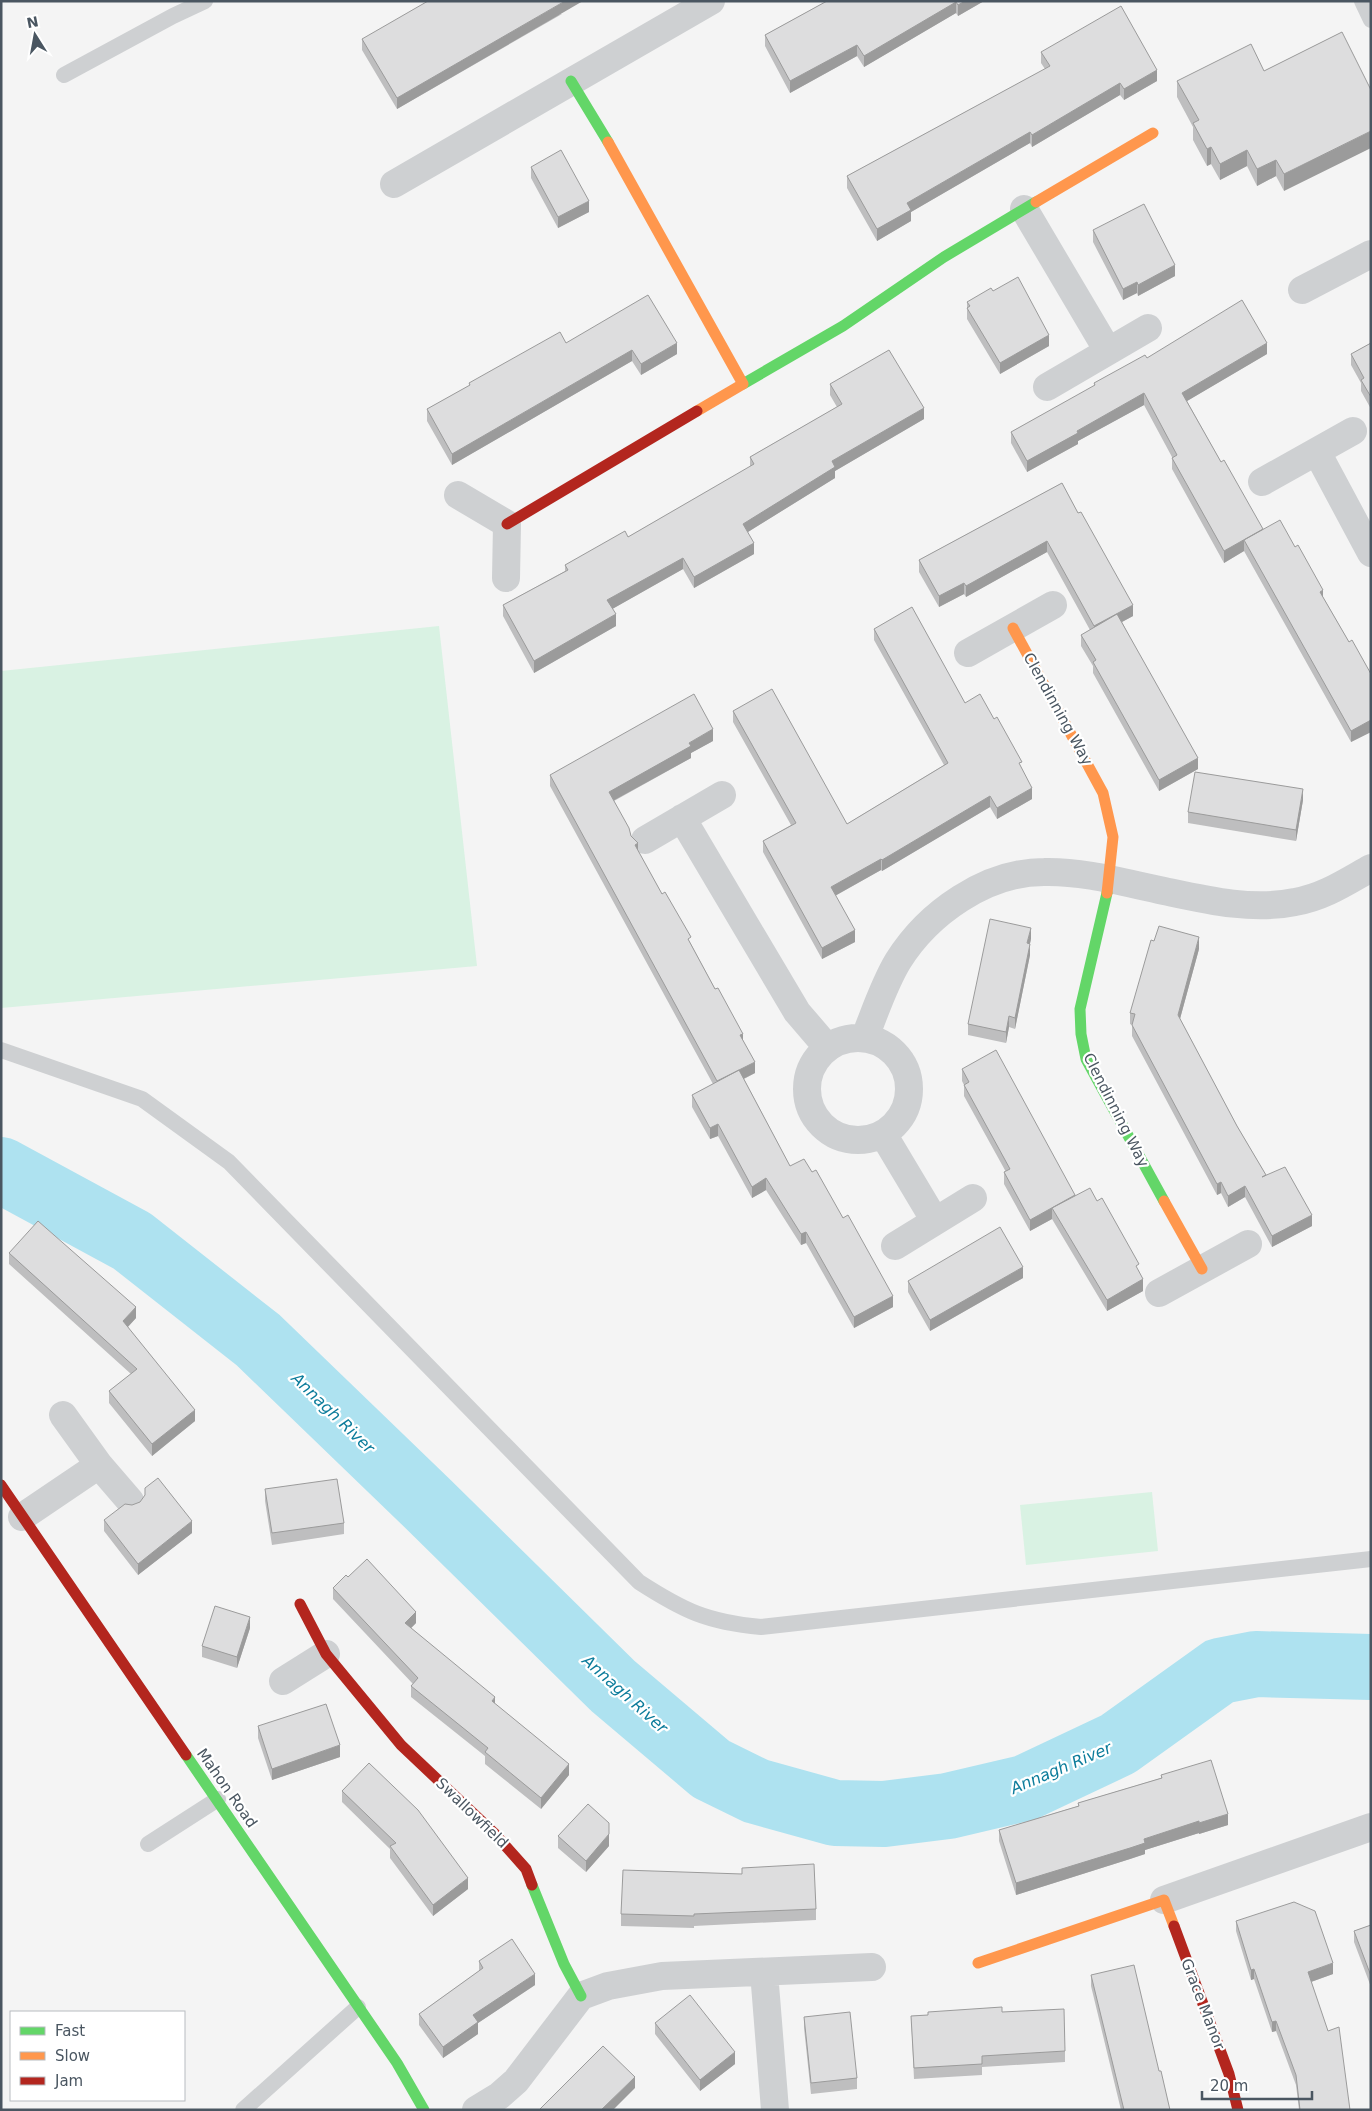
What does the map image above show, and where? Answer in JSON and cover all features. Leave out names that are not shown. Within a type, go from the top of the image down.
[{"type":"main road","points":[[571,81],[607,140],[743,384]]},
{"type":"main road","points":[[507,524],[843,326],[944,257],[1153,133]]},
{"type":"main road","name":"Clendinning Way","points":[[1013,628],[1103,793],[1113,837],[1106,901],[1080,1009],[1081,1034],[1086,1059],[1202,1269]]},
{"type":"main road","name":"Mahon Road","points":[[1,1485],[182,1750],[218,1799],[397,2063],[424,2110]]},
{"type":"main road","name":"Swallowfield","points":[[300,1604],[326,1654],[401,1745],[494,1832],[526,1869],[564,1964],[581,1996]]},
{"type":"main road","points":[[978,1963],[1164,1900]]},
{"type":"main road","name":"Grace Manor","points":[[1164,1900],[1229,2074],[1238,2110]]},
{"type":"street","points":[[394,184],[711,1]]},
{"type":"street","points":[[1024,210],[1108,351]]},
{"type":"street","points":[[1302,290],[1371,254]]},
{"type":"street","points":[[1047,387],[1148,328]]},
{"type":"street","points":[[1262,482],[1353,431]]},
{"type":"street","points":[[1317,452],[1371,553]]},
{"type":"street","points":[[458,495],[507,524],[506,578]]},
{"type":"street","points":[[968,653],[1053,605]]},
{"type":"street","points":[[645,840],[722,795]]},
{"type":"street","points":[[682,818],[798,1012],[827,1047]]},
{"type":"street","points":[[865,1038],[888,982],[908,946],[926,925],[955,903],[984,886],[1016,874],[1045,872],[1108,879],[1219,903],[1260,905],[1294,903],[1326,894],[1371,868]]},
{"type":"street","points":[[865,1038],[880,1042],[894,1051],[903,1064],[909,1079],[909,1095],[905,1111],[896,1124],[883,1134],[867,1140],[850,1140],[833,1134],[820,1124],[810,1109],[806,1093],[808,1075],[815,1060],[827,1047],[838,1041],[865,1038]]},
{"type":"street","points":[[883,1134],[935,1222]]},
{"type":"street","points":[[895,1246],[973,1198]]},
{"type":"street","points":[[1159,1293],[1248,1244]]},
{"type":"street","points":[[62,1415],[99,1465],[130,1502]]},
{"type":"street","points":[[22,1517],[99,1465]]},
{"type":"street","points":[[283,1681],[326,1654]]},
{"type":"street","points":[[1164,1900],[1371,1827]]},
{"type":"street","points":[[476,2110],[499,2096],[516,2081],[581,1996],[608,1986],[662,1976],[872,1967]]},
{"type":"street","points":[[764,1972],[775,2110]]},
{"type":"lane","points":[[64,75],[173,16],[205,1]]},
{"type":"lane","points":[[1362,1],[1371,20]]},
{"type":"lane","points":[[1,1050],[142,1099],[229,1162],[639,1582],[668,1601],[694,1614],[728,1624],[761,1627],[1371,1559]]},
{"type":"lane","points":[[148,1844],[218,1799]]},
{"type":"lane","points":[[243,2110],[358,2007]]},
{"type":"green space","points":[[439,626],[477,966],[1,1008],[1,671]]},
{"type":"green space","points":[[1152,1492],[1158,1551],[1026,1565],[1020,1505]]},
{"type":"building","points":[[428,1],[565,1],[397,98],[362,39]]},
{"type":"building","points":[[827,1],[965,1],[958,5],[956,2],[864,56],[857,45],[790,81],[765,35]]},
{"type":"building","points":[[1121,6],[1157,70],[1124,89],[1120,83],[1032,135],[1030,132],[907,203],[911,210],[877,229],[847,176],[1050,66],[1041,52]]},
{"type":"building","points":[[1342,32],[1371,90],[1371,131],[1284,174],[1276,160],[1257,169],[1247,150],[1220,164],[1211,147],[1207,149],[1193,123],[1199,120],[1177,81],[1251,44],[1264,71]]},
{"type":"building","points":[[561,150],[589,201],[558,217],[531,167]]},
{"type":"building","points":[[1144,204],[1175,265],[1138,285],[1137,282],[1123,289],[1093,230]]},
{"type":"building","points":[[1018,277],[1049,335],[1000,363],[967,308],[970,306],[967,302],[991,288],[993,291]]},
{"type":"building","points":[[648,295],[677,343],[641,364],[632,350],[452,454],[427,409],[560,332],[566,343]]},
{"type":"building","points":[[1242,300],[1267,343],[1182,393],[1221,462],[1224,460],[1263,529],[1224,551],[1172,458],[1177,455],[1144,393],[1027,461],[1011,432],[1145,355],[1147,358]]},
{"type":"building","points":[[1371,343],[1371,397],[1361,380],[1364,378],[1351,354]]},
{"type":"building","points":[[889,350],[924,408],[832,461],[835,467],[743,524],[754,543],[694,577],[683,558],[607,600],[616,614],[534,661],[503,605],[568,570],[565,565],[625,531],[628,537],[754,464],[750,457],[842,404],[830,384]]},
{"type":"building","points":[[1062,483],[1078,513],[1081,512],[1133,605],[1094,626],[1047,541],[966,586],[964,583],[939,596],[919,560]]},
{"type":"building","points":[[1280,520],[1295,547],[1298,545],[1323,590],[1320,592],[1349,642],[1352,640],[1371,674],[1371,720],[1351,731],[1244,540]]},
{"type":"building","points":[[912,607],[965,703],[980,694],[994,719],[997,717],[1022,762],[1019,763],[1032,788],[997,808],[990,796],[882,860],[831,887],[855,930],[822,948],[763,841],[796,823],[733,711],[772,689],[847,824],[948,763],[874,629]]},
{"type":"building","points":[[1117,614],[1198,758],[1159,780],[1093,662],[1096,660],[1081,635]]},
{"type":"building","points":[[694,694],[713,729],[689,743],[691,746],[609,792],[629,828],[631,836],[638,843],[635,845],[662,894],[665,892],[691,937],[688,939],[715,989],[718,988],[743,1034],[740,1035],[755,1062],[717,1081],[550,775]]},
{"type":"building","points":[[1195,772],[1303,789],[1296,830],[1188,812]]},
{"type":"building","points":[[990,919],[1031,928],[1027,943],[1030,944],[1015,1018],[1009,1016],[1006,1032],[968,1024]]},
{"type":"building","points":[[1159,926],[1199,937],[1178,1015],[1237,1126],[1266,1175],[1262,1177],[1285,1167],[1312,1215],[1272,1236],[1245,1186],[1228,1196],[1221,1182],[1217,1184],[1132,1025],[1135,1014],[1130,1013],[1151,940],[1154,941]]},
{"type":"building","points":[[996,1050],[1075,1195],[1030,1220],[1004,1172],[1010,1169],[964,1085],[969,1082],[962,1069]]},
{"type":"building","points":[[739,1070],[790,1166],[804,1159],[812,1172],[816,1170],[843,1218],[848,1215],[893,1296],[854,1317],[806,1232],[801,1234],[766,1178],[752,1187],[718,1124],[710,1128],[692,1095]]},
{"type":"building","points":[[1090,1188],[1097,1201],[1102,1198],[1139,1264],[1136,1266],[1143,1279],[1107,1300],[1052,1208]]},
{"type":"building","points":[[38,1221],[136,1307],[123,1321],[195,1410],[152,1444],[109,1391],[137,1369],[9,1253]]},
{"type":"building","points":[[1000,1227],[1023,1267],[930,1320],[908,1281]]},
{"type":"building","points":[[158,1478],[192,1521],[138,1564],[104,1520],[125,1504],[132,1505],[140,1502],[145,1495],[145,1488]]},
{"type":"building","points":[[337,1479],[344,1523],[272,1533],[265,1489]]},
{"type":"building","points":[[367,1559],[416,1612],[405,1623],[495,1697],[492,1701],[569,1764],[541,1798],[485,1752],[488,1748],[411,1686],[418,1678],[333,1588]]},
{"type":"building","points":[[215,1606],[250,1617],[237,1657],[202,1646]]},
{"type":"building","points":[[326,1704],[340,1745],[272,1769],[258,1726]]},
{"type":"building","points":[[1211,1760],[1228,1814],[1199,1823],[1199,1821],[1144,1839],[1145,1843],[1016,1883],[999,1830],[1079,1806],[1078,1803],[1162,1778],[1161,1775]]},
{"type":"building","points":[[369,1763],[418,1810],[468,1878],[433,1905],[390,1846],[396,1843],[342,1791]]},
{"type":"building","points":[[588,1804],[609,1823],[609,1834],[586,1861],[558,1836]]},
{"type":"building","points":[[814,1864],[816,1909],[694,1914],[694,1916],[621,1914],[623,1870],[742,1874],[742,1868]]},
{"type":"building","points":[[1294,1902],[1315,1911],[1333,1963],[1308,1972],[1328,2031],[1339,2027],[1350,2110],[1300,2110],[1296,2075],[1276,2021],[1272,2022],[1254,1969],[1251,1970],[1236,1921]]},
{"type":"building","points":[[1371,1925],[1371,1976],[1354,1931]]},
{"type":"building","points":[[512,1939],[535,1974],[473,2015],[478,2022],[443,2047],[419,2014],[483,1968],[479,1961]]},
{"type":"building","points":[[1134,1965],[1170,2110],[1124,2110],[1091,1975]]},
{"type":"building","points":[[690,1995],[735,2052],[700,2080],[655,2023]]},
{"type":"building","points":[[1002,2007],[1002,2012],[1064,2009],[1065,2051],[982,2056],[982,2064],[914,2068],[911,2016],[928,2015],[928,2012]]},
{"type":"building","points":[[850,2012],[857,2078],[811,2083],[804,2017]]},
{"type":"building","points":[[603,2046],[635,2077],[601,2110],[539,2110]]},
{"type":"waterway","name":"Annagh River","points":[[1,1170],[132,1241],[258,1340],[613,1686],[711,1769],[756,1791],[835,1813],[884,1814],[948,1806],[1025,1788],[1118,1744],[1220,1671],[1256,1664],[1371,1667]]},
{"type":"traffic: fast","points":[[571,81],[608,142]]},
{"type":"traffic: fast","points":[[743,384],[843,326],[944,257],[1036,202]]},
{"type":"traffic: fast","points":[[1107,893],[1080,1009],[1081,1034],[1086,1059],[1164,1201]]},
{"type":"traffic: fast","points":[[186,1755],[397,2063],[424,2110]]},
{"type":"traffic: fast","points":[[532,1885],[564,1964],[581,1996]]},
{"type":"traffic: slow","points":[[1036,202],[1153,133]]},
{"type":"traffic: slow","points":[[608,142],[743,384],[697,411]]},
{"type":"traffic: slow","points":[[1013,628],[1103,793],[1113,837],[1107,893]]},
{"type":"traffic: slow","points":[[1164,1201],[1202,1269]]},
{"type":"traffic: slow","points":[[978,1963],[1164,1900],[1174,1926]]},
{"type":"traffic: jam","points":[[507,524],[697,411]]},
{"type":"traffic: jam","points":[[1,1485],[186,1755]]},
{"type":"traffic: jam","points":[[300,1604],[326,1654],[401,1745],[494,1833],[526,1869],[532,1885]]},
{"type":"traffic: jam","points":[[1174,1926],[1229,2074],[1238,2110]]}]
